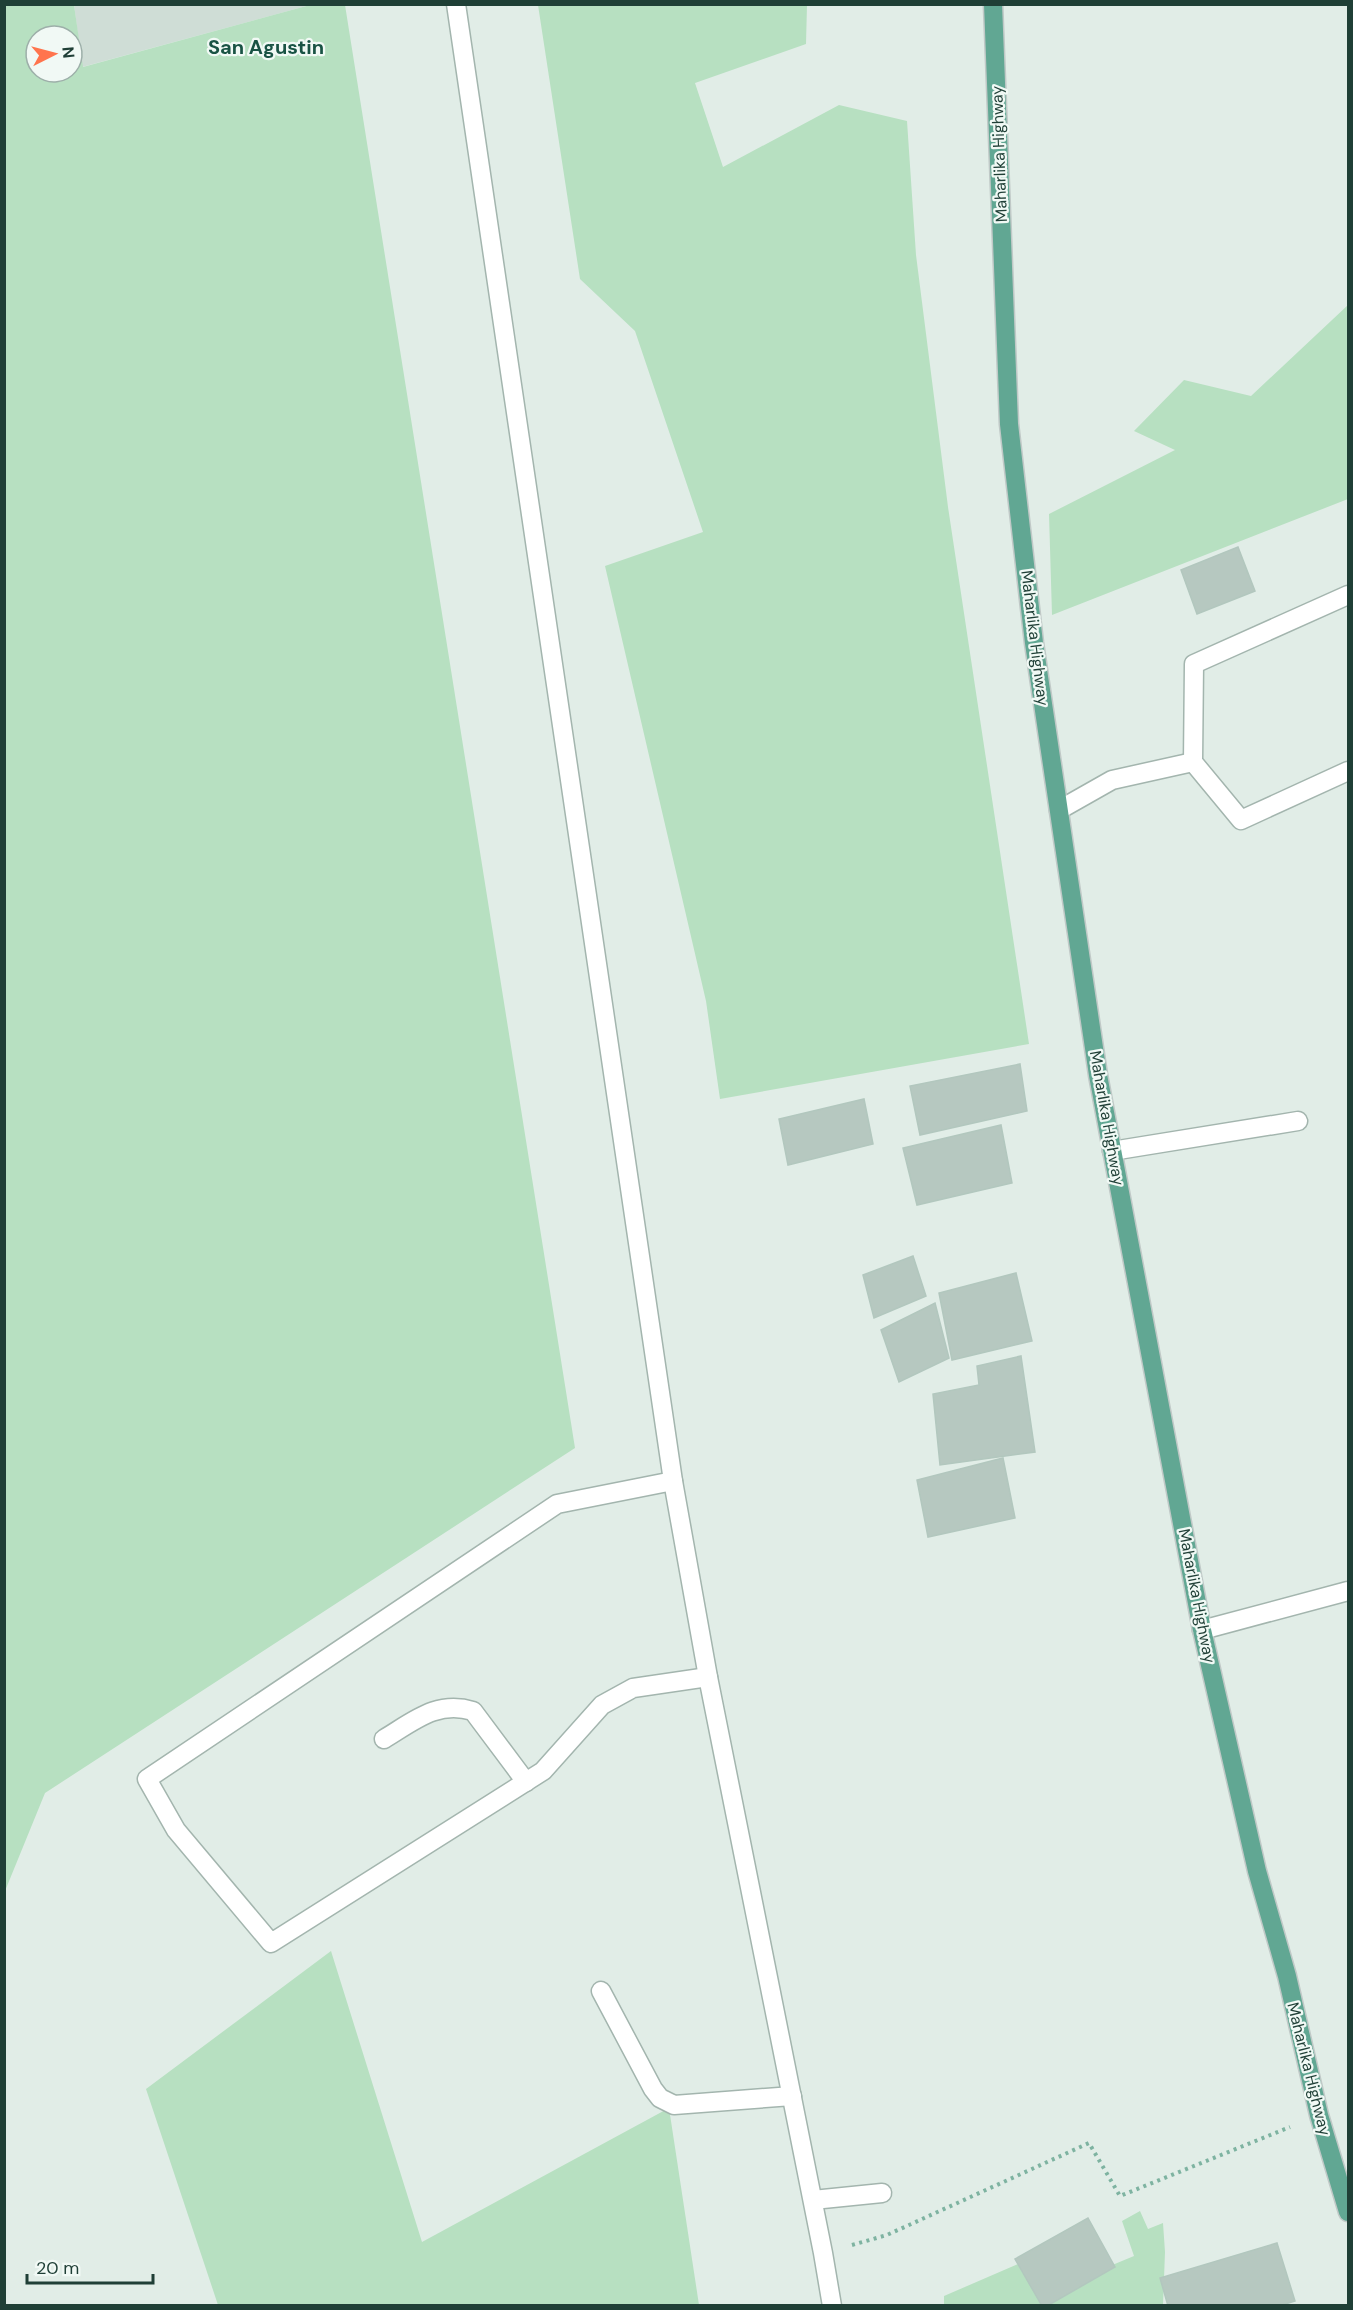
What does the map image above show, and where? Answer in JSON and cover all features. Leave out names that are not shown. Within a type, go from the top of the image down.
[{"type":"main road","name":"Maharlika Highway","points":[[993,4],[1009,424],[1034,643],[1098,1075],[1202,1630],[1257,1870],[1287,1976],[1319,2115],[1348,2212]]},
{"type":"street","points":[[456,4],[674,1481],[708,1677],[813,2200],[832,2306]]},
{"type":"street","points":[[1348,595],[1194,664],[1192,762],[1241,820],[1348,771]]},
{"type":"street","points":[[1059,810],[1112,780],[1192,762]]},
{"type":"street","points":[[1112,1151],[1298,1121]]},
{"type":"street","points":[[674,1481],[557,1504],[147,1779],[176,1830],[271,1943],[543,1771],[602,1705],[633,1688],[708,1677]]},
{"type":"street","points":[[1202,1630],[1348,1591]]},
{"type":"street","points":[[384,1739],[433,1710],[459,1707],[473,1711],[526,1782]]},
{"type":"street","points":[[601,1991],[660,2098],[674,2105],[792,2096]]},
{"type":"street","points":[[813,2200],[882,2193]]},
{"type":"path","points":[[823,2253],[887,2235],[1089,2144],[1119,2196],[1319,2115]]},
{"type":"shaded area","points":[[74,4],[310,5],[84,66],[84,24],[77,24]]},
{"type":"green space","points":[[5,4],[74,5],[77,24],[24,24],[24,84],[84,84],[84,67],[310,5],[345,5],[575,1448],[45,1793],[5,1891]]},
{"type":"green space","points":[[538,5],[807,5],[806,44],[695,83],[723,167],[839,105],[907,121],[916,255],[948,507],[1029,1044],[720,1099],[706,1001],[605,566],[703,532],[635,331],[580,279]]},
{"type":"green space","points":[[1348,305],[1348,499],[1052,615],[1049,514],[1175,450],[1134,431],[1184,380],[1251,396]]},
{"type":"green space","points":[[331,1951],[422,2242],[669,2108],[699,2305],[218,2305],[146,2089]]},
{"type":"green space","points":[[1140,2211],[1148,2229],[1163,2223],[1165,2252],[1163,2305],[944,2306],[944,2296],[1032,2258],[1052,2290],[1134,2256],[1122,2221]]},
{"type":"building","points":[[1238,547],[1255,591],[1197,614],[1181,570]]},
{"type":"building","points":[[1020,1064],[1027,1111],[920,1135],[910,1086]]},
{"type":"building","points":[[864,1099],[873,1144],[788,1165],[779,1119]]},
{"type":"building","points":[[1001,1125],[1012,1183],[917,1205],[903,1148]]},
{"type":"building","points":[[913,1256],[926,1296],[874,1318],[863,1275]]},
{"type":"building","points":[[1016,1273],[1032,1341],[952,1360],[939,1293]]},
{"type":"building","points":[[935,1303],[949,1358],[899,1382],[881,1330]]},
{"type":"building","points":[[1021,1356],[1035,1452],[940,1465],[933,1394],[979,1385],[977,1366]]},
{"type":"building","points":[[1003,1458],[1015,1518],[928,1537],[917,1480]]},
{"type":"building","points":[[1088,2218],[1115,2267],[1047,2306],[1042,2306],[1015,2259]]},
{"type":"building","points":[[1277,2243],[1295,2301],[1279,2306],[1168,2306],[1160,2278]]},
{"type":"district","name":"San Agustin","points":[[266,47]]}]
